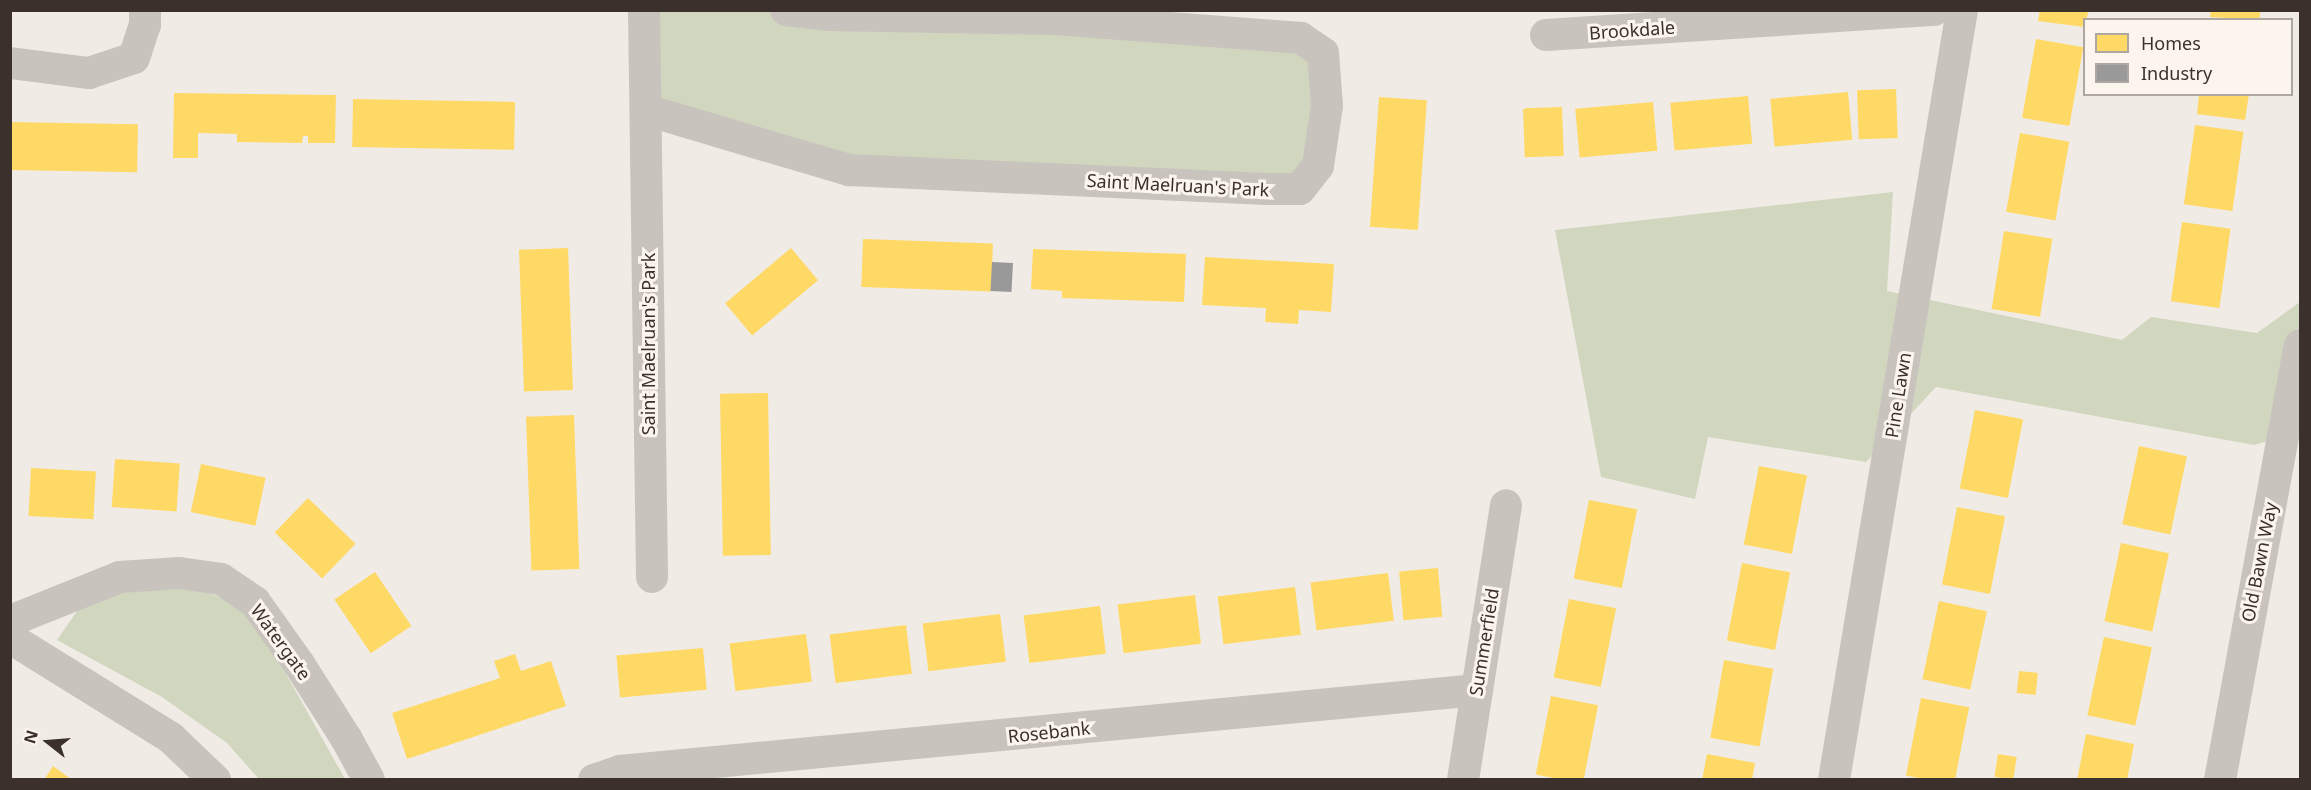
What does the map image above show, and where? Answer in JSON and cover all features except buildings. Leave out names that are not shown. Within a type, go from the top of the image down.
[{"type":"street","points":[[10,63],[89,73],[135,58],[145,25],[145,10]]},
{"type":"street","name":"Saint Maelruan's Park","points":[[644,10],[652,577]]},
{"type":"street","name":"Saint Maelruan's Park","points":[[646,110],[849,170],[1300,189],[1317,166],[1328,106],[1323,53],[1301,38],[1054,15],[830,15],[786,10]]},
{"type":"street","name":"Brookdale","points":[[1546,35],[1934,10]]},
{"type":"street","name":"Pine Lawn","points":[[1833,780],[1962,10]]},
{"type":"street","name":"Old Bawn Way","points":[[2220,780],[2301,345]]},
{"type":"street","name":"Summerfield","points":[[1463,780],[1506,505]]},
{"type":"street","name":"Watergate","points":[[10,621],[120,577],[179,573],[221,579],[255,602],[305,674],[369,780]]},
{"type":"street","points":[[10,638],[171,738],[215,780]]},
{"type":"street","name":"Rosebank","points":[[607,775],[805,768],[1477,690]]},
{"type":"green space","points":[[644,11],[854,11],[1323,53],[1300,189],[849,170],[646,110]]},
{"type":"green space","points":[[1893,192],[1887,291],[2122,340],[2151,317],[2257,333],[2300,302],[2300,431],[2254,445],[1936,387],[1866,462],[1708,437],[1695,499],[1601,477],[1555,230]]},
{"type":"green space","points":[[149,586],[198,587],[245,610],[281,665],[345,779],[259,779],[227,743],[162,697],[57,640],[82,604]]}]
